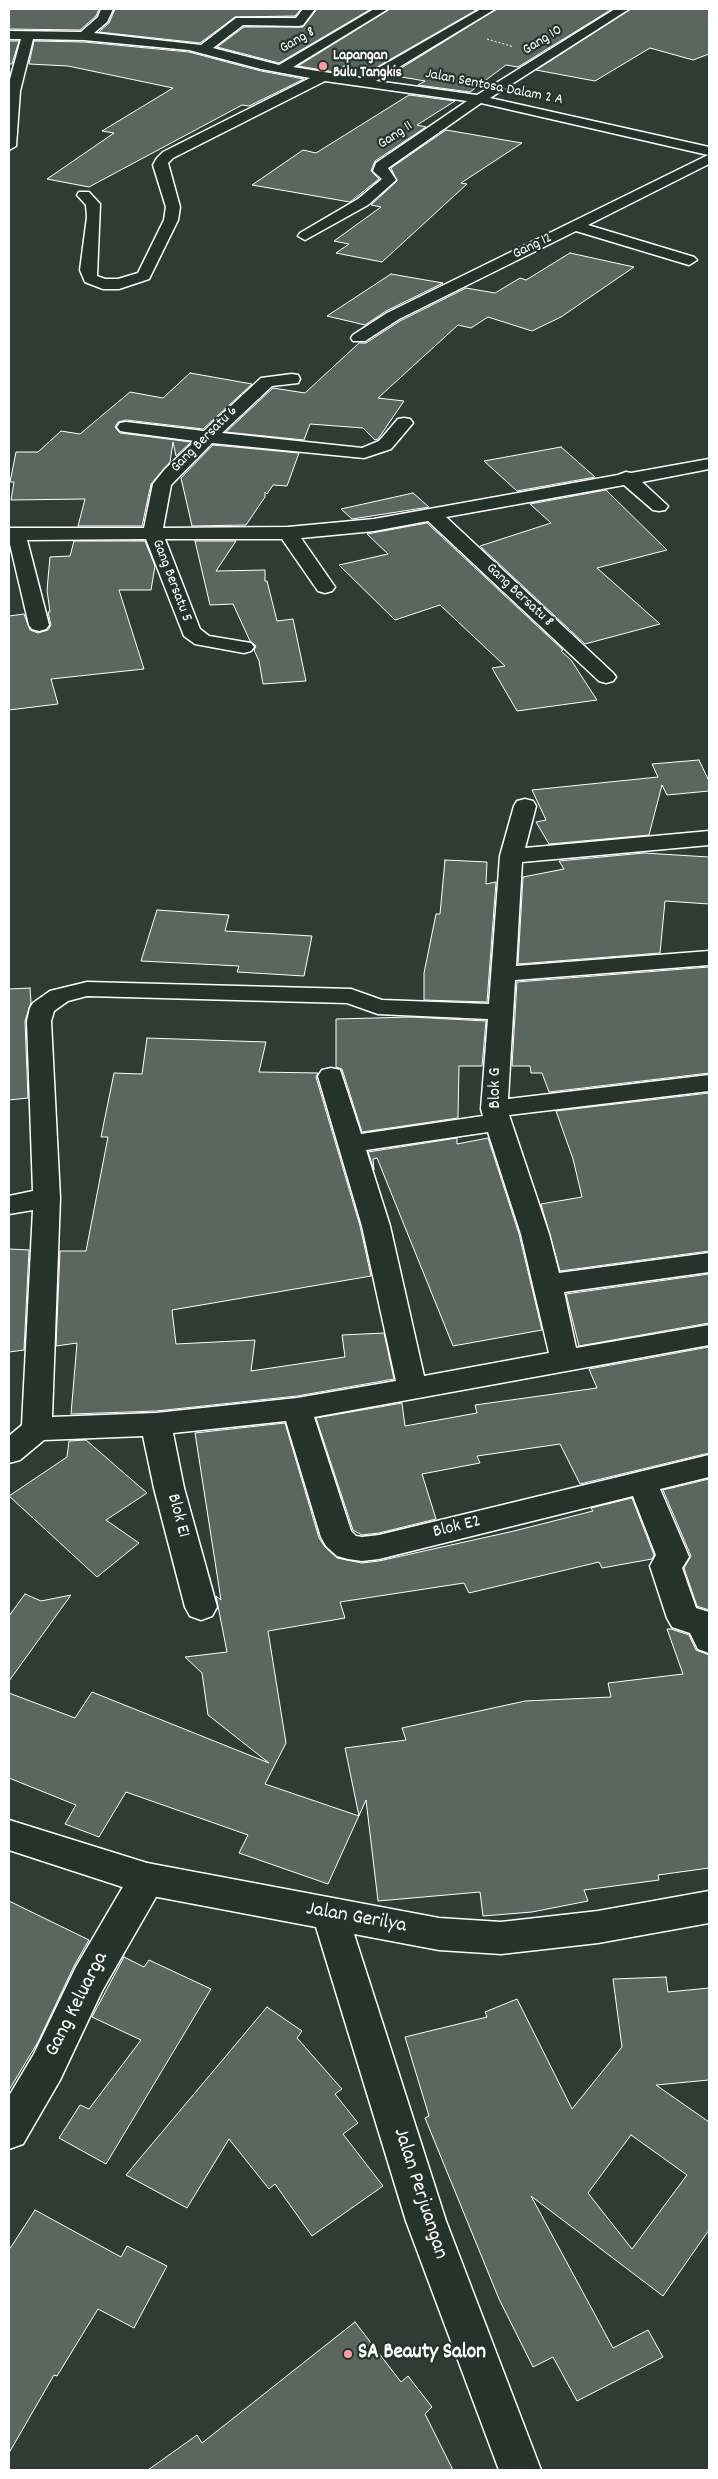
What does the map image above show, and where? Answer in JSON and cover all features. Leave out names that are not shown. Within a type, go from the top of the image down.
[{"type":"street","points":[[84,36],[102,19],[107,9]]},
{"type":"street","points":[[204,49],[240,22],[299,22],[308,9]]},
{"type":"street","name":"Gang 8","points":[[281,69],[382,9]]},
{"type":"street","points":[[364,82],[489,9]]},
{"type":"street","name":"Gang 10","points":[[479,99],[623,9]]},
{"type":"street","points":[[231,10],[240,22]]},
{"type":"street","name":"Jalan Sentosa Dalam 2 A","points":[[9,35],[84,36],[164,42],[204,49],[281,69],[323,77],[479,99],[708,153]]},
{"type":"street","points":[[9,146],[13,90],[28,35]]},
{"type":"street","points":[[84,195],[92,204],[94,217],[88,270],[90,279],[103,284],[119,284],[144,276],[171,220],[173,207],[160,165],[162,161],[168,156],[323,77]]},
{"type":"street","name":"Gang 11","points":[[305,236],[363,202],[389,180],[380,171],[381,166],[479,99]]},
{"type":"street","name":"Gang 12","points":[[359,338],[393,316],[577,226],[708,153]]},
{"type":"street","points":[[577,226],[689,260]]},
{"type":"street","name":"Gang Bersatu 6","points":[[154,533],[162,484],[206,437],[268,382],[292,379]]},
{"type":"street","points":[[126,427],[346,453],[364,453],[385,445],[404,423]]},
{"type":"street","points":[[39,625],[13,534],[288,533],[374,525],[626,477],[709,464]]},
{"type":"street","points":[[626,477],[659,506]]},
{"type":"street","name":"Gang Bersatu 8","points":[[432,514],[606,677]]},
{"type":"street","name":"Gang Bersatu 5","points":[[154,533],[191,632],[202,640],[244,647]]},
{"type":"street","points":[[288,533],[325,587]]},
{"type":"street","name":"Blok G","points":[[524,806],[511,856],[501,1012],[497,1116],[548,1284],[564,1362]]},
{"type":"street","points":[[511,856],[709,838]]},
{"type":"street","points":[[504,974],[709,958]]},
{"type":"street","points":[[37,1429],[47,1198],[39,1021],[42,1008],[59,996],[86,989],[351,996],[378,1006],[501,1012]]},
{"type":"street","points":[[331,1076],[376,1226],[412,1388]]},
{"type":"street","points":[[350,1144],[497,1116],[709,1083]]},
{"type":"street","points":[[9,1205],[47,1198]]},
{"type":"street","points":[[548,1284],[709,1262]]},
{"type":"street","points":[[9,1452],[37,1429],[156,1424],[297,1409],[709,1335]]},
{"type":"street","name":"Blok E2","points":[[297,1409],[337,1538],[348,1547],[362,1549],[378,1547],[709,1466]]},
{"type":"street","name":"Blok E1","points":[[156,1424],[169,1488],[201,1607]]},
{"type":"street","points":[[642,1482],[674,1557],[666,1566],[683,1618],[702,1623],[709,1640]]},
{"type":"street","name":"Jalan Gerilya","points":[[9,1835],[147,1879],[439,1934],[501,1938],[598,1928],[709,1908]]},
{"type":"street","name":"Gang Keluarga","points":[[9,2131],[46,2067],[89,1979],[147,1879]]},
{"type":"street","name":"Jalan Perjuangan","points":[[330,1914],[426,2221],[520,2470]]},
{"type":"path","points":[[452,30],[548,56]]},
{"type":"building","points":[[9,9],[99,9],[96,16],[80,30],[9,29]]},
{"type":"building","points":[[115,9],[301,9],[295,16],[235,17],[200,43],[99,32],[109,23]]},
{"type":"building","points":[[317,9],[371,9],[279,63],[217,47],[244,27],[303,27]]},
{"type":"building","points":[[390,9],[478,9],[370,71],[344,66],[334,72],[298,66]]},
{"type":"building","points":[[497,9],[612,9],[518,67],[506,65],[470,92],[418,85],[425,81],[390,75]]},
{"type":"building","points":[[631,9],[709,9],[709,54],[693,60],[650,48],[595,81],[536,70]]},
{"type":"building","points":[[9,41],[19,41],[12,64],[9,64]]},
{"type":"building","points":[[34,41],[84,42],[189,52],[261,71],[304,79],[249,106],[242,105],[89,187],[47,179],[114,133],[102,131],[173,88],[68,66],[29,64]]},
{"type":"building","points":[[409,95],[455,101],[417,125],[426,127],[375,161],[371,171],[379,179],[350,202],[252,185],[303,150],[316,153]]},
{"type":"building","points":[[446,130],[522,143],[461,183],[467,184],[382,262],[336,253],[349,244],[334,241],[381,207],[371,205],[397,181],[391,168]]},
{"type":"building","points":[[570,253],[634,267],[561,317],[532,331],[488,317],[471,328],[458,325],[378,398],[404,401],[378,439],[375,440],[363,428],[310,424],[304,440],[226,432],[273,388],[305,393],[359,343],[366,343],[400,321],[466,288],[495,293],[520,278],[526,280]]},
{"type":"building","points":[[391,274],[443,283],[386,311],[365,325],[327,316]]},
{"type":"building","points":[[190,373],[252,384],[203,429],[126,420],[118,422],[115,427],[120,433],[191,442],[176,456],[173,442],[170,462],[151,484],[142,526],[78,526],[85,499],[11,500],[14,482],[10,482],[16,452],[38,452],[61,431],[80,434],[130,392],[163,398]]},
{"type":"building","points":[[213,445],[299,453],[287,486],[273,485],[267,494],[265,492],[265,497],[246,525],[192,526],[181,478]]},
{"type":"building","points":[[561,447],[595,477],[517,491],[484,461]]},
{"type":"building","points":[[606,490],[667,550],[597,568],[660,624],[585,644],[480,546],[551,523],[530,504]]},
{"type":"building","points":[[413,493],[429,507],[352,519],[341,509]]},
{"type":"building","points":[[427,523],[563,650],[561,651],[571,660],[597,700],[517,711],[492,668],[505,666],[440,605],[395,620],[339,565],[388,554],[367,534]]},
{"type":"building","points":[[74,541],[145,541],[155,566],[151,590],[119,590],[144,669],[51,679],[58,704],[9,710],[9,616],[24,614],[30,630],[38,633],[48,630],[51,625],[48,612],[50,612],[47,590],[50,557],[70,556]]},
{"type":"building","points":[[195,541],[236,541],[216,571],[265,570],[265,581],[267,581],[277,621],[293,619],[306,681],[263,684],[259,661],[254,650],[256,646],[250,641],[233,604],[210,605]]},
{"type":"building","points":[[699,760],[709,781],[709,791],[667,795],[662,785],[649,835],[549,844],[536,822],[546,820],[532,790],[658,777],[652,764]]},
{"type":"building","points":[[644,853],[709,857],[709,904],[665,901],[660,953],[518,964],[523,877],[564,869],[559,861]]},
{"type":"building","points":[[445,860],[487,862],[486,884],[496,882],[487,1002],[424,1000],[424,973],[436,914],[440,914]]},
{"type":"building","points":[[157,910],[229,915],[225,931],[312,936],[304,976],[237,972],[239,966],[141,961]]},
{"type":"building","points":[[709,967],[709,1073],[549,1092],[542,1073],[531,1073],[530,1066],[512,1066],[517,982]]},
{"type":"building","points":[[30,988],[31,1002],[25,1021],[28,1098],[9,1100],[9,989]]},
{"type":"building","points":[[411,1017],[486,1021],[482,1066],[459,1066],[458,1118],[362,1132],[342,1069],[336,1067],[336,1019]]},
{"type":"building","points":[[147,1038],[266,1042],[259,1072],[318,1073],[316,1077],[360,1226],[371,1276],[172,1310],[176,1344],[255,1340],[251,1371],[345,1357],[342,1335],[384,1333],[394,1379],[297,1396],[156,1411],[71,1414],[77,1343],[56,1346],[60,1251],[86,1251],[108,1137],[101,1137],[114,1073],[142,1074]]},
{"type":"building","points":[[709,1093],[709,1251],[560,1271],[541,1204],[582,1197],[573,1159],[556,1111]]},
{"type":"building","points":[[457,1138],[457,1144],[488,1138],[519,1234],[542,1330],[453,1346],[377,1158],[373,1159],[374,1170],[368,1152]]},
{"type":"building","points":[[9,1249],[29,1250],[24,1350],[9,1352]]},
{"type":"building","points":[[709,1274],[709,1323],[579,1346],[566,1294]]},
{"type":"building","points":[[709,1347],[709,1453],[580,1484],[560,1444],[477,1456],[480,1463],[422,1474],[436,1519],[379,1533],[362,1535],[353,1530],[316,1418],[402,1403],[405,1426],[477,1413],[475,1405],[597,1388],[589,1369]]},
{"type":"building","points":[[285,1423],[319,1538],[325,1547],[337,1558],[362,1563],[379,1561],[514,1531],[593,1511],[591,1508],[632,1498],[654,1555],[652,1559],[602,1568],[599,1562],[469,1593],[464,1583],[340,1602],[345,1618],[268,1631],[286,1743],[265,1784],[359,1816],[328,1884],[239,1853],[248,1835],[126,1792],[99,1837],[65,1824],[76,1805],[9,1778],[9,1693],[75,1718],[92,1692],[269,1763],[208,1715],[202,1673],[185,1657],[227,1652],[216,1596],[221,1600],[195,1433]]},
{"type":"building","points":[[86,1440],[147,1493],[106,1520],[139,1543],[97,1577],[9,1496],[67,1457],[69,1441]]},
{"type":"building","points":[[709,1479],[709,1610],[697,1606],[684,1568],[691,1556],[663,1490]]},
{"type":"building","points":[[25,1594],[41,1601],[71,1595],[9,1681],[9,1616]]},
{"type":"building","points":[[667,1629],[689,1635],[696,1650],[709,1655],[709,1868],[658,1875],[659,1880],[584,1890],[588,1901],[532,1912],[483,1916],[480,1892],[378,1901],[366,1800],[359,1816],[345,1748],[406,1740],[402,1728],[525,1701],[611,1697],[608,1683],[683,1674]]},
{"type":"building","points":[[9,1901],[89,1940],[74,1966],[38,2042],[9,2090]]},
{"type":"building","points":[[124,1957],[144,1967],[149,1960],[211,1989],[106,2164],[59,2138],[80,2105],[89,2109],[141,2040],[92,2017]]},
{"type":"building","points":[[666,1977],[668,1992],[709,1988],[709,2080],[656,2085],[709,2122],[709,2230],[663,2296],[531,2196],[613,2348],[648,2330],[663,2357],[577,2401],[553,2357],[533,2367],[499,2299],[425,2118],[429,2116],[405,2037],[487,2017],[485,2012],[517,1999],[572,2109],[622,2047],[613,1979]],"holes":[[[631,2135],[687,2175],[632,2249],[588,2193]]]},
{"type":"building","points":[[267,2007],[302,2031],[297,2038],[342,2089],[335,2094],[358,2123],[343,2134],[383,2186],[312,2236],[275,2184],[269,2189],[229,2139],[187,2208],[126,2175]]},
{"type":"building","points":[[35,2210],[121,2257],[127,2246],[167,2266],[134,2328],[98,2309],[57,2376],[54,2375],[9,2453],[9,2250]]},
{"type":"building","points":[[355,2322],[401,2382],[408,2376],[432,2407],[425,2414],[453,2470],[148,2470],[197,2435],[202,2443]]},
{"type":"place","name":"Lapangan Bulu Tangkis","points":[[323,66]]},
{"type":"place","name":"SA Beauty Salon","points":[[348,2354]]}]
